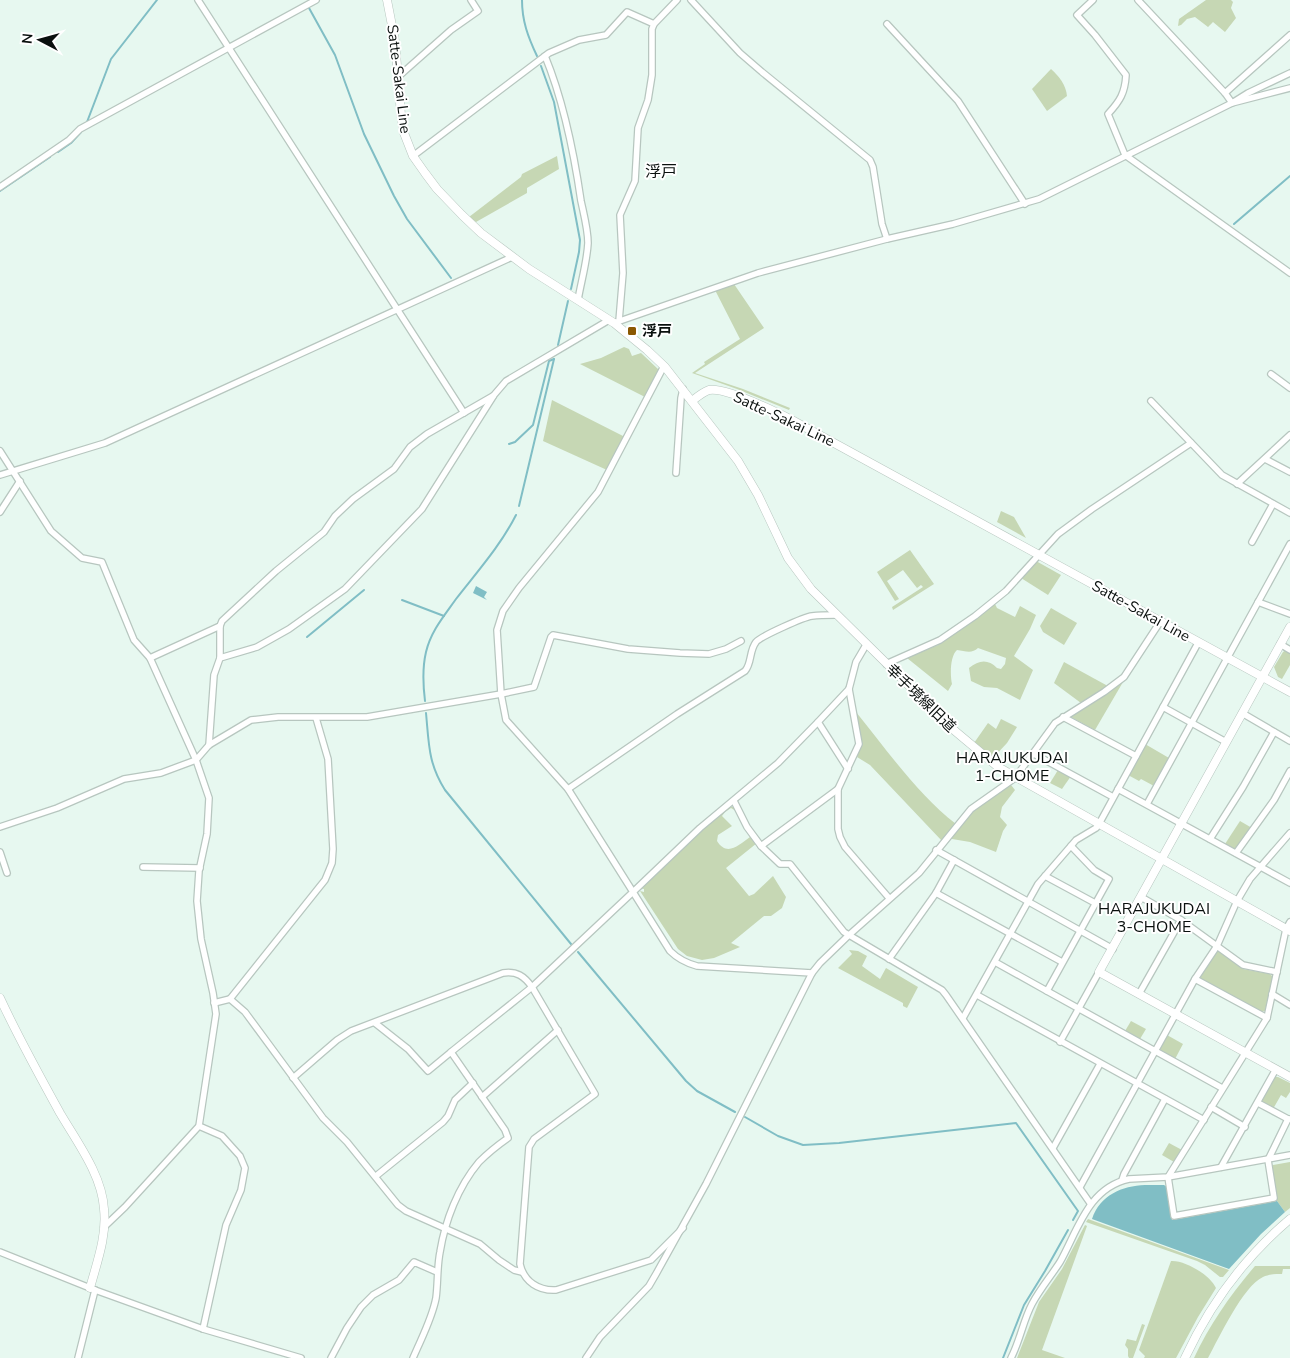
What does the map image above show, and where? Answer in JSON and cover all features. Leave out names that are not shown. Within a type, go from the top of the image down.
[{"type":"street","points":[[198,0],[464,413]]},
{"type":"street","points":[[0,187],[64,144],[80,129],[316,0]]},
{"type":"street","name":"Satte-Sakai Line","points":[[387,0],[395,40],[404,134],[414,156],[437,189],[462,215],[512,257],[614,321],[664,366],[692,401],[708,390],[715,390],[770,410],[861,456],[1290,692]]},
{"type":"street","points":[[398,76],[450,30],[478,11],[471,0]]},
{"type":"street","points":[[614,321],[623,274],[620,215],[635,181],[638,128],[648,100],[652,75],[651,44],[654,24],[677,0]]},
{"type":"street","points":[[691,0],[740,53],[870,160],[873,167],[882,224],[887,239]]},
{"type":"street","points":[[1093,0],[1077,15],[1126,75],[1120,101],[1108,114],[1125,155],[1290,273]]},
{"type":"street","points":[[1138,0],[1225,93],[1232,103]]},
{"type":"street","points":[[414,156],[545,56],[579,40],[606,34],[627,12],[654,24]]},
{"type":"street","points":[[887,24],[958,101],[1025,204]]},
{"type":"street","points":[[1225,93],[1290,35]]},
{"type":"street","points":[[545,56],[561,101],[587,238],[587,249],[578,300]]},
{"type":"street","points":[[220,658],[257,647],[289,629],[345,589],[422,509],[494,396],[506,381],[614,321],[758,273],[887,239],[953,224],[1039,199],[1290,73]]},
{"type":"street","points":[[1232,103],[1290,88]]},
{"type":"street","points":[[0,475],[105,443],[512,257]]},
{"type":"street","points":[[664,366],[598,492],[519,588],[503,611],[497,630],[497,643],[501,694],[506,720],[568,789],[670,951],[678,959],[697,966],[812,973]]},
{"type":"street","points":[[1271,374],[1290,388]]},
{"type":"street","points":[[676,474],[683,389]]},
{"type":"street","points":[[209,745],[214,675],[222,646],[220,626],[222,621],[276,571],[324,532],[336,516],[354,499],[394,468],[410,447],[427,434],[494,396]]},
{"type":"street","name":"幸手境線旧道","points":[[692,401],[749,478],[788,558],[811,589],[866,646],[984,756],[1015,778],[1237,901],[1289,927]]},
{"type":"street","points":[[1151,401],[1222,475],[1290,513]]},
{"type":"street","points":[[1237,484],[1290,435]]},
{"type":"street","points":[[886,664],[940,640],[974,616],[1006,591],[1058,534],[1191,443]]},
{"type":"street","points":[[0,451],[51,531],[82,558],[102,562],[134,640],[150,658],[196,760],[209,798],[207,834],[200,868],[197,901],[201,939],[216,1014],[199,1126],[125,1207],[104,1227]]},
{"type":"street","points":[[1265,459],[1290,472]]},
{"type":"street","points":[[0,512],[20,481]]},
{"type":"street","points":[[1252,542],[1273,504]]},
{"type":"street","points":[[1146,804],[1290,544]]},
{"type":"street","points":[[1258,602],[1290,614]]},
{"type":"street","points":[[568,789],[677,714],[745,671],[748,668],[753,648],[759,640],[803,618],[836,615]]},
{"type":"street","points":[[586,1358],[600,1337],[649,1286],[683,1228],[812,973],[820,962],[848,934],[919,873],[971,809],[1015,778],[1034,754],[1048,730],[1063,717],[1104,692],[1124,677],[1160,622]]},
{"type":"street","points":[[150,658],[220,626]]},
{"type":"street","points":[[1060,1042],[1113,949],[1261,676],[1290,627]]},
{"type":"street","points":[[0,827],[57,808],[124,779],[161,773],[196,760],[209,745],[251,720],[278,716],[316,718],[367,717],[534,687],[551,636],[553,635],[628,650],[680,654],[709,654],[740,641]]},
{"type":"street","points":[[963,1018],[1028,901],[1045,876],[1076,840],[1096,828],[1198,643]]},
{"type":"street","points":[[1280,644],[1290,650]]},
{"type":"street","points":[[761,846],[838,789],[848,770],[859,744],[849,689],[856,662],[866,646]]},
{"type":"street","points":[[375,1023],[408,1048],[428,1071],[532,987],[700,828],[778,763],[849,689]]},
{"type":"street","points":[[1163,707],[1226,742]]},
{"type":"street","points":[[1242,713],[1290,741]]},
{"type":"street","points":[[1063,717],[1136,756]]},
{"type":"street","points":[[214,1004],[230,999],[325,880],[332,863],[333,849],[328,758],[316,718]]},
{"type":"street","points":[[818,722],[848,770]]},
{"type":"street","points":[[1210,839],[1243,787],[1274,732]]},
{"type":"street","points":[[1034,754],[1113,797]]},
{"type":"street","points":[[1236,853],[1274,800],[1290,771]]},
{"type":"street","points":[[838,789],[838,829],[840,837],[865,871],[889,898]]},
{"type":"street","points":[[1118,789],[1290,883]]},
{"type":"street","points":[[734,801],[747,827],[761,846],[780,864],[790,864],[844,932],[942,990],[1090,1203]]},
{"type":"street","points":[[1080,1187],[1194,979],[1217,946],[1237,901],[1250,879],[1290,833]]},
{"type":"street","points":[[1047,991],[1109,879],[1094,870],[1071,846]]},
{"type":"street","points":[[936,850],[1113,949]]},
{"type":"street","points":[[0,852],[7,873]]},
{"type":"street","points":[[889,959],[936,892],[954,860]]},
{"type":"street","points":[[143,867],[200,868]]},
{"type":"street","points":[[1045,876],[1095,903]]},
{"type":"street","points":[[936,892],[1062,962]]},
{"type":"street","points":[[1141,898],[1181,920],[1243,965],[1277,972]]},
{"type":"street","points":[[1139,994],[1181,920]]},
{"type":"street","points":[[1258,1103],[1289,1119],[1268,1160],[1274,1198],[1174,1216],[1168,1177],[1267,1018],[1289,927]]},
{"type":"street","points":[[995,962],[1222,1088]]},
{"type":"street","points":[[293,1078],[337,1040],[351,1032],[503,973],[515,972],[527,979],[596,1094],[530,1142],[520,1264],[522,1272],[537,1287],[549,1291],[556,1290],[651,1260],[683,1228]]},
{"type":"street","points":[[1099,972],[1276,1070],[1289,1074]]},
{"type":"street","points":[[1194,979],[1267,1018]]},
{"type":"street","points":[[1272,994],[1289,1003]]},
{"type":"street","points":[[977,995],[1204,1120]]},
{"type":"street","points":[[0,998],[26,1050],[90,1165],[101,1194],[104,1208],[102,1242],[78,1358]]},
{"type":"street","points":[[230,999],[245,1012],[323,1118],[347,1142],[398,1205],[406,1211],[480,1244],[514,1270],[522,1272]]},
{"type":"street","points":[[482,1097],[558,1030]]},
{"type":"street","points":[[412,1358],[429,1321],[436,1298],[437,1272],[445,1228],[466,1180],[479,1162],[508,1138],[451,1052]]},
{"type":"street","points":[[1053,1148],[1100,1064]]},
{"type":"street","points":[[1221,1167],[1276,1070]]},
{"type":"street","points":[[376,1176],[443,1122],[448,1116],[455,1100],[473,1083]]},
{"type":"street","points":[[1122,1180],[1165,1099]]},
{"type":"street","points":[[1211,1107],[1245,1127]]},
{"type":"street","points":[[199,1126],[222,1136],[240,1156],[245,1168],[241,1190],[226,1225],[203,1329]]},
{"type":"street","points":[[1011,1358],[1032,1305],[1060,1262],[1090,1203],[1107,1189],[1122,1180],[1168,1177],[1290,1156]]},
{"type":"street","points":[[1185,1358],[1201,1325],[1230,1282],[1260,1246],[1290,1219]]},
{"type":"street","points":[[0,1252],[93,1289],[203,1329],[301,1358]]},
{"type":"street","points":[[331,1358],[347,1328],[373,1295],[399,1280],[414,1262],[437,1272]]},
{"type":"green space","points":[[1206,0],[1231,0],[1233,2],[1231,8],[1236,18],[1225,32],[1213,22],[1208,27],[1195,17],[1187,19],[1178,26],[1179,19]]},
{"type":"green space","points":[[1051,69],[1062,81],[1067,96],[1047,111],[1032,89]]},
{"type":"green space","points":[[557,156],[559,169],[527,188],[527,193],[476,222],[469,217],[521,177],[522,174]]},
{"type":"green space","points":[[734,284],[764,328],[695,373],[743,389],[790,408],[789,410],[692,373],[705,364],[704,362],[740,339],[716,292]]},
{"type":"green space","points":[[624,347],[629,349],[632,356],[641,353],[659,370],[645,397],[580,364],[601,358]]},
{"type":"green space","points":[[552,400],[623,436],[629,428],[607,470],[543,441]]},
{"type":"green space","points":[[1001,511],[1014,517],[1026,538],[997,522]]},
{"type":"green space","points":[[910,550],[934,584],[893,610],[892,607],[923,587],[921,585],[917,588],[903,570],[887,581],[899,599],[895,601],[877,572]]},
{"type":"green space","points":[[1036,561],[1061,575],[1048,595],[1021,578]]},
{"type":"green space","points":[[995,604],[997,608],[1015,617],[1020,606],[1036,615],[1014,656],[1033,670],[1020,700],[997,688],[984,687],[971,681],[969,668],[973,665],[987,662],[1001,669],[1005,664],[1006,658],[978,648],[971,652],[957,650],[952,661],[952,684],[948,691],[907,658],[938,645]]},
{"type":"green space","points":[[1051,608],[1077,623],[1064,645],[1043,632],[1040,626]]},
{"type":"green space","points":[[1286,650],[1290,652],[1290,665],[1282,679],[1278,677],[1274,667]]},
{"type":"green space","points":[[1064,662],[1107,687],[1081,703],[1054,683]]},
{"type":"green space","points":[[1123,682],[1095,730],[1071,717],[1070,715]]},
{"type":"green space","points":[[856,712],[916,786],[956,824],[942,841],[870,765],[857,757],[861,741]]},
{"type":"green space","points":[[1001,719],[1017,727],[1007,743],[993,758],[974,743],[988,723],[996,729]]},
{"type":"green space","points":[[1145,744],[1169,758],[1154,786],[1128,775]]},
{"type":"green space","points":[[1058,770],[1071,776],[1062,789],[1050,783]]},
{"type":"green space","points":[[1011,785],[1015,790],[1002,807],[1000,817],[1007,825],[996,852],[970,842],[951,838],[972,811]]},
{"type":"green space","points":[[731,807],[734,807],[736,811],[731,808],[722,816],[732,826],[718,835],[717,841],[721,846],[729,849],[750,837],[757,843],[726,868],[749,896],[754,894],[773,876],[786,897],[782,908],[771,916],[764,916],[731,943],[740,947],[714,958],[702,960],[687,956],[678,949],[640,891],[644,892],[644,889],[639,888],[701,829]]},
{"type":"green space","points":[[1240,821],[1252,828],[1237,849],[1234,849],[1225,844]]},
{"type":"green space","points":[[849,950],[858,951],[867,956],[862,966],[880,979],[886,968],[918,987],[907,1008],[903,1006],[903,1003],[838,968],[852,954]]},
{"type":"green space","points":[[1219,951],[1243,969],[1270,974],[1273,977],[1265,1011],[1260,1012],[1201,980],[1200,974],[1215,952]]},
{"type":"green space","points":[[1131,1021],[1146,1029],[1140,1039],[1125,1031]]},
{"type":"green space","points":[[1167,1035],[1183,1044],[1175,1059],[1161,1051],[1160,1048]]},
{"type":"green space","points":[[1274,1077],[1290,1083],[1290,1092],[1286,1098],[1281,1095],[1273,1109],[1262,1103],[1262,1101]]},
{"type":"green space","points":[[1169,1143],[1182,1150],[1174,1162],[1162,1155]]},
{"type":"green space","points":[[1290,1162],[1290,1208],[1285,1212],[1277,1201],[1271,1167]]},
{"type":"green space","points":[[1088,1219],[1229,1270],[1223,1277],[1220,1277],[1197,1261],[1086,1222]]},
{"type":"green space","points":[[1085,1225],[1087,1226],[1042,1350],[1065,1358],[1017,1358],[1039,1302],[1062,1269]]},
{"type":"green space","points":[[1171,1261],[1183,1263],[1203,1273],[1216,1288],[1176,1358],[1144,1358],[1145,1356],[1139,1350]]},
{"type":"green space","points":[[1255,1266],[1290,1266],[1290,1269],[1283,1269],[1282,1274],[1268,1275],[1255,1282],[1232,1313],[1208,1358],[1194,1358],[1222,1310]]},
{"type":"green space","points":[[1142,1324],[1145,1325],[1133,1358],[1129,1358],[1128,1349],[1125,1345],[1127,1339],[1136,1341]]},
{"type":"water","points":[[476,586],[487,592],[484,597],[487,600],[473,593]]},
{"type":"water","points":[[1164,1185],[1167,1187],[1172,1220],[1277,1201],[1285,1212],[1261,1234],[1229,1269],[1092,1219],[1100,1204],[1113,1193],[1128,1187]]},
{"type":"waterway","points":[[87,122],[111,59],[157,0]]},
{"type":"waterway","points":[[522,0],[526,29],[537,56]]},
{"type":"waterway","points":[[309,8],[335,55],[364,134],[394,196],[407,219],[451,278]]},
{"type":"waterway","points":[[541,66],[554,102],[580,240],[571,289]]},
{"type":"waterway","points":[[58,152],[71,143],[81,132]]},
{"type":"waterway","points":[[0,191],[50,157]]},
{"type":"waterway","points":[[1234,224],[1290,176]]},
{"type":"waterway","points":[[558,345],[568,301]]},
{"type":"waterway","points":[[509,444],[515,442],[533,425],[549,361],[554,359]]},
{"type":"waterway","points":[[519,506],[554,359]]},
{"type":"waterway","points":[[425,701],[424,665],[431,637],[456,599],[496,548],[516,515]]},
{"type":"waterway","points":[[307,637],[364,590]]},
{"type":"waterway","points":[[402,600],[444,616]]},
{"type":"waterway","points":[[426,713],[432,762],[445,790],[571,944]]},
{"type":"waterway","points":[[578,952],[686,1081],[697,1091],[735,1112]]},
{"type":"waterway","points":[[745,1117],[778,1136],[803,1145],[839,1143],[1016,1123],[1078,1211],[1073,1220]]},
{"type":"waterway","points":[[1003,1358],[1024,1305],[1068,1230]]},
{"type":"place","name":"浮戸","points":[[632,331]]},
{"type":"district","name":"浮戸","points":[[661,172]]},
{"type":"district","name":"HARAJUKUDAI 1-CHOME","points":[[1012,767]]},
{"type":"district","name":"HARAJUKUDAI 3-CHOME","points":[[1154,918]]}]
